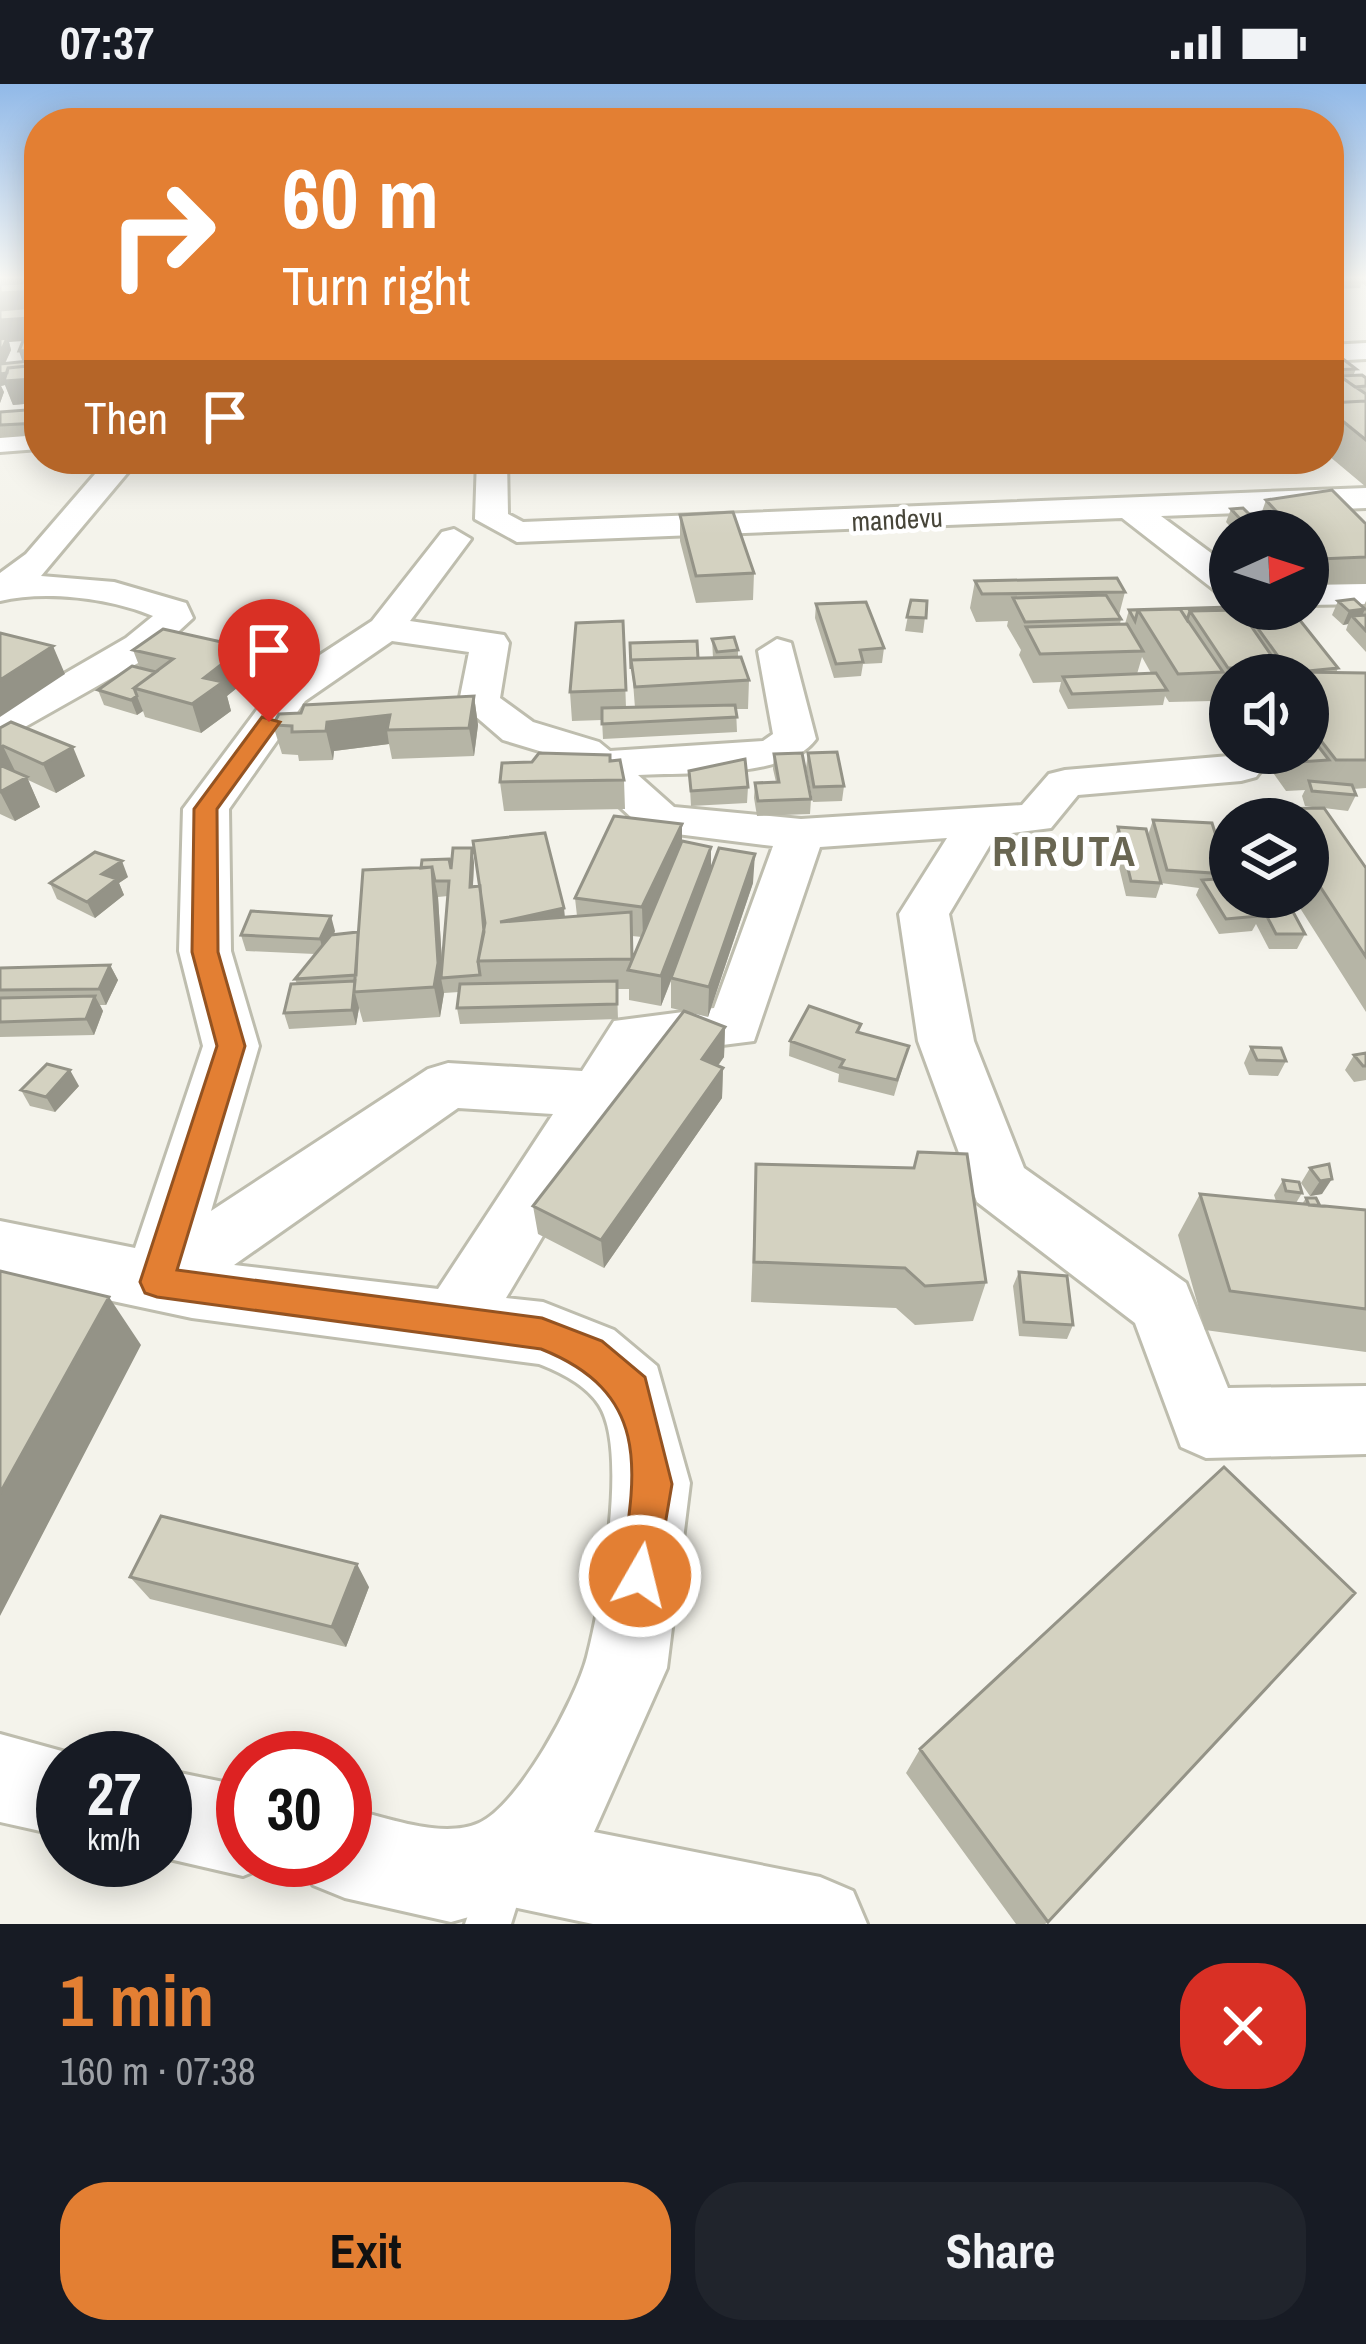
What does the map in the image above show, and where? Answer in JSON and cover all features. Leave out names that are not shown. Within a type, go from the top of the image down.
[{"type":"street","points":[[5,587],[38,561],[111,474]]},
{"type":"street","name":"mandevu","points":[[492,474],[492,519],[518,532],[1366,498]]},
{"type":"street","points":[[1130,508],[1209,568]]},
{"type":"street","points":[[157,1282],[231,1046],[205,952],[206,809],[291,692],[386,629],[454,539]]},
{"type":"street","points":[[0,728],[140,646],[174,618],[172,610],[158,604],[93,590],[5,587]]},
{"type":"street","points":[[1329,593],[1366,592]]},
{"type":"street","points":[[386,629],[490,643],[479,702],[518,731],[584,752],[662,820],[801,834],[1035,818],[1065,783],[1209,771]]},
{"type":"street","points":[[599,765],[773,753],[795,739],[777,651]]},
{"type":"street","points":[[981,821],[925,914],[946,1041],[1000,1184],[1162,1304],[1206,1423],[1366,1420]]},
{"type":"street","points":[[455,1322],[634,1035],[735,1027],[801,834]]},
{"type":"street","points":[[157,1282],[448,1085],[597,1094]]},
{"type":"street","points":[[0,1249],[157,1282],[542,1333],[590,1352],[632,1389],[653,1484],[626,1668],[559,1808],[498,1892]]},
{"type":"street","points":[[0,1778],[36,1786]]},
{"type":"street","points":[[372,1859],[498,1892],[820,1924]]},
{"type":"building","points":[[24,363],[24,366],[0,374],[0,364]]},
{"type":"building","points":[[24,366],[24,380],[4,381],[8,368]]},
{"type":"building","points":[[1362,375],[1366,386],[1355,387],[1344,376]]},
{"type":"building","points":[[1344,379],[1366,394],[1366,401],[1344,402]]},
{"type":"building","points":[[1366,401],[1366,440],[1344,422],[1344,402]]},
{"type":"building","points":[[24,410],[24,424],[0,425],[0,412]]},
{"type":"building","points":[[1332,490],[1366,524],[1366,557],[1329,559],[1329,510],[1275,510],[1266,500]]},
{"type":"building","points":[[733,512],[754,573],[696,576],[680,515]]},
{"type":"building","points":[[1117,578],[1125,592],[982,594],[975,581]]},
{"type":"building","points":[[1106,595],[1121,619],[1025,622],[1013,598]]},
{"type":"building","points":[[1354,599],[1365,609],[1349,611],[1338,601]]},
{"type":"building","points":[[911,600],[927,601],[926,618],[907,617]]},
{"type":"building","points":[[866,602],[884,648],[860,650],[863,662],[836,664],[816,604]]},
{"type":"building","points":[[1209,608],[1190,611],[1187,620],[1180,609],[1138,610],[1135,621],[1129,610]]},
{"type":"building","points":[[1180,609],[1211,654],[1209,673],[1178,674],[1138,610]]},
{"type":"building","points":[[1190,611],[1209,611],[1209,630],[1254,630],[1270,654],[1219,654]]},
{"type":"building","points":[[1366,615],[1366,631],[1352,616]]},
{"type":"building","points":[[623,621],[626,690],[570,692],[576,623]]},
{"type":"building","points":[[1127,624],[1143,651],[1040,654],[1026,627]]},
{"type":"building","points":[[163,629],[244,647],[204,678],[223,682],[192,704],[134,688],[173,659],[133,650]]},
{"type":"building","points":[[1259,630],[1308,630],[1327,654],[1276,654]]},
{"type":"building","points":[[0,633],[53,646],[0,680]]},
{"type":"building","points":[[734,637],[738,650],[717,652],[712,639]]},
{"type":"building","points":[[697,641],[698,658],[631,660],[631,669],[630,643]]},
{"type":"building","points":[[741,657],[749,680],[635,687],[631,660]]},
{"type":"building","points":[[132,666],[156,672],[134,688],[137,696],[131,700],[98,690]]},
{"type":"building","points":[[1329,672],[1366,673],[1366,760],[1336,760],[1329,751]]},
{"type":"building","points":[[1156,673],[1167,690],[1072,694],[1063,677]]},
{"type":"building","points":[[474,696],[469,728],[387,730],[390,715],[327,722],[326,731],[292,732],[292,726],[273,725],[279,714],[301,713],[304,705]]},
{"type":"building","points":[[735,705],[737,717],[602,724],[602,708]]},
{"type":"building","points":[[11,722],[73,747],[43,764],[0,748],[0,728]]},
{"type":"building","points":[[837,752],[844,786],[814,787],[808,753]]},
{"type":"building","points":[[539,753],[610,755],[610,761],[620,760],[624,780],[500,782],[502,763],[532,762]]},
{"type":"building","points":[[802,753],[811,799],[758,801],[755,783],[779,782],[774,754]]},
{"type":"building","points":[[745,759],[748,787],[691,791],[689,771]]},
{"type":"building","points":[[0,765],[27,777],[0,792]]},
{"type":"building","points":[[1309,781],[1352,785],[1356,795],[1312,791]]},
{"type":"building","points":[[1329,815],[1366,868],[1366,957],[1329,900]]},
{"type":"building","points":[[614,816],[682,824],[642,907],[575,898]]},
{"type":"building","points":[[1153,820],[1209,823],[1209,873],[1167,870]]},
{"type":"building","points":[[1118,827],[1146,829],[1161,883],[1131,881]]},
{"type":"building","points":[[545,833],[564,908],[500,922],[631,912],[632,959],[478,961],[485,923],[473,841]]},
{"type":"building","points":[[682,841],[711,847],[661,976],[628,970]]},
{"type":"building","points":[[453,848],[472,848],[470,887],[480,886],[484,932],[480,975],[441,978],[449,881],[435,881],[432,867],[421,868],[422,860],[449,859],[451,869]]},
{"type":"building","points":[[719,848],[755,854],[709,987],[671,978]]},
{"type":"building","points":[[95,852],[122,861],[102,874],[117,879],[87,902],[50,883]]},
{"type":"building","points":[[432,867],[438,963],[434,987],[354,992],[363,870]]},
{"type":"building","points":[[251,911],[331,916],[320,939],[241,935]]},
{"type":"building","points":[[1268,918],[1296,918],[1305,934],[1276,934]]},
{"type":"building","points":[[358,932],[356,975],[295,979],[331,935]]},
{"type":"building","points":[[110,965],[99,989],[0,990],[0,968]]},
{"type":"building","points":[[355,981],[352,1010],[284,1013],[291,984]]},
{"type":"building","points":[[617,981],[617,1004],[457,1008],[460,984]]},
{"type":"building","points":[[95,996],[86,1019],[0,1022],[0,998]]},
{"type":"building","points":[[809,1006],[861,1024],[857,1032],[909,1046],[897,1080],[840,1067],[844,1060],[790,1041]]},
{"type":"building","points":[[684,1011],[725,1027],[702,1059],[723,1068],[601,1240],[533,1206]]},
{"type":"building","points":[[1251,1047],[1281,1048],[1286,1061],[1257,1060]]},
{"type":"building","points":[[1366,1053],[1366,1066],[1363,1066],[1354,1055]]},
{"type":"building","points":[[47,1064],[70,1070],[46,1097],[21,1090]]},
{"type":"building","points":[[918,1152],[967,1154],[986,1282],[925,1286],[905,1268],[754,1262],[756,1164],[914,1168]]},
{"type":"building","points":[[1329,1164],[1332,1179],[1320,1181],[1310,1168]]},
{"type":"building","points":[[1283,1180],[1299,1182],[1302,1193],[1286,1191]]},
{"type":"building","points":[[1200,1194],[1366,1210],[1366,1309],[1230,1291]]},
{"type":"building","points":[[0,1271],[109,1297],[0,1493]]},
{"type":"building","points":[[1019,1272],[1067,1276],[1073,1325],[1024,1322]]},
{"type":"building","points":[[1224,1467],[1355,1593],[1048,1922],[920,1749]]},
{"type":"building","points":[[161,1516],[357,1564],[332,1627],[130,1577]]},
{"type":"district","name":"RIRUTA","points":[[1065,851]]},
{"type":"route","points":[[269,722],[206,809],[205,952],[231,1046],[157,1282],[542,1333],[590,1352],[632,1389],[639,1420],[653,1484],[640,1576]]}]
